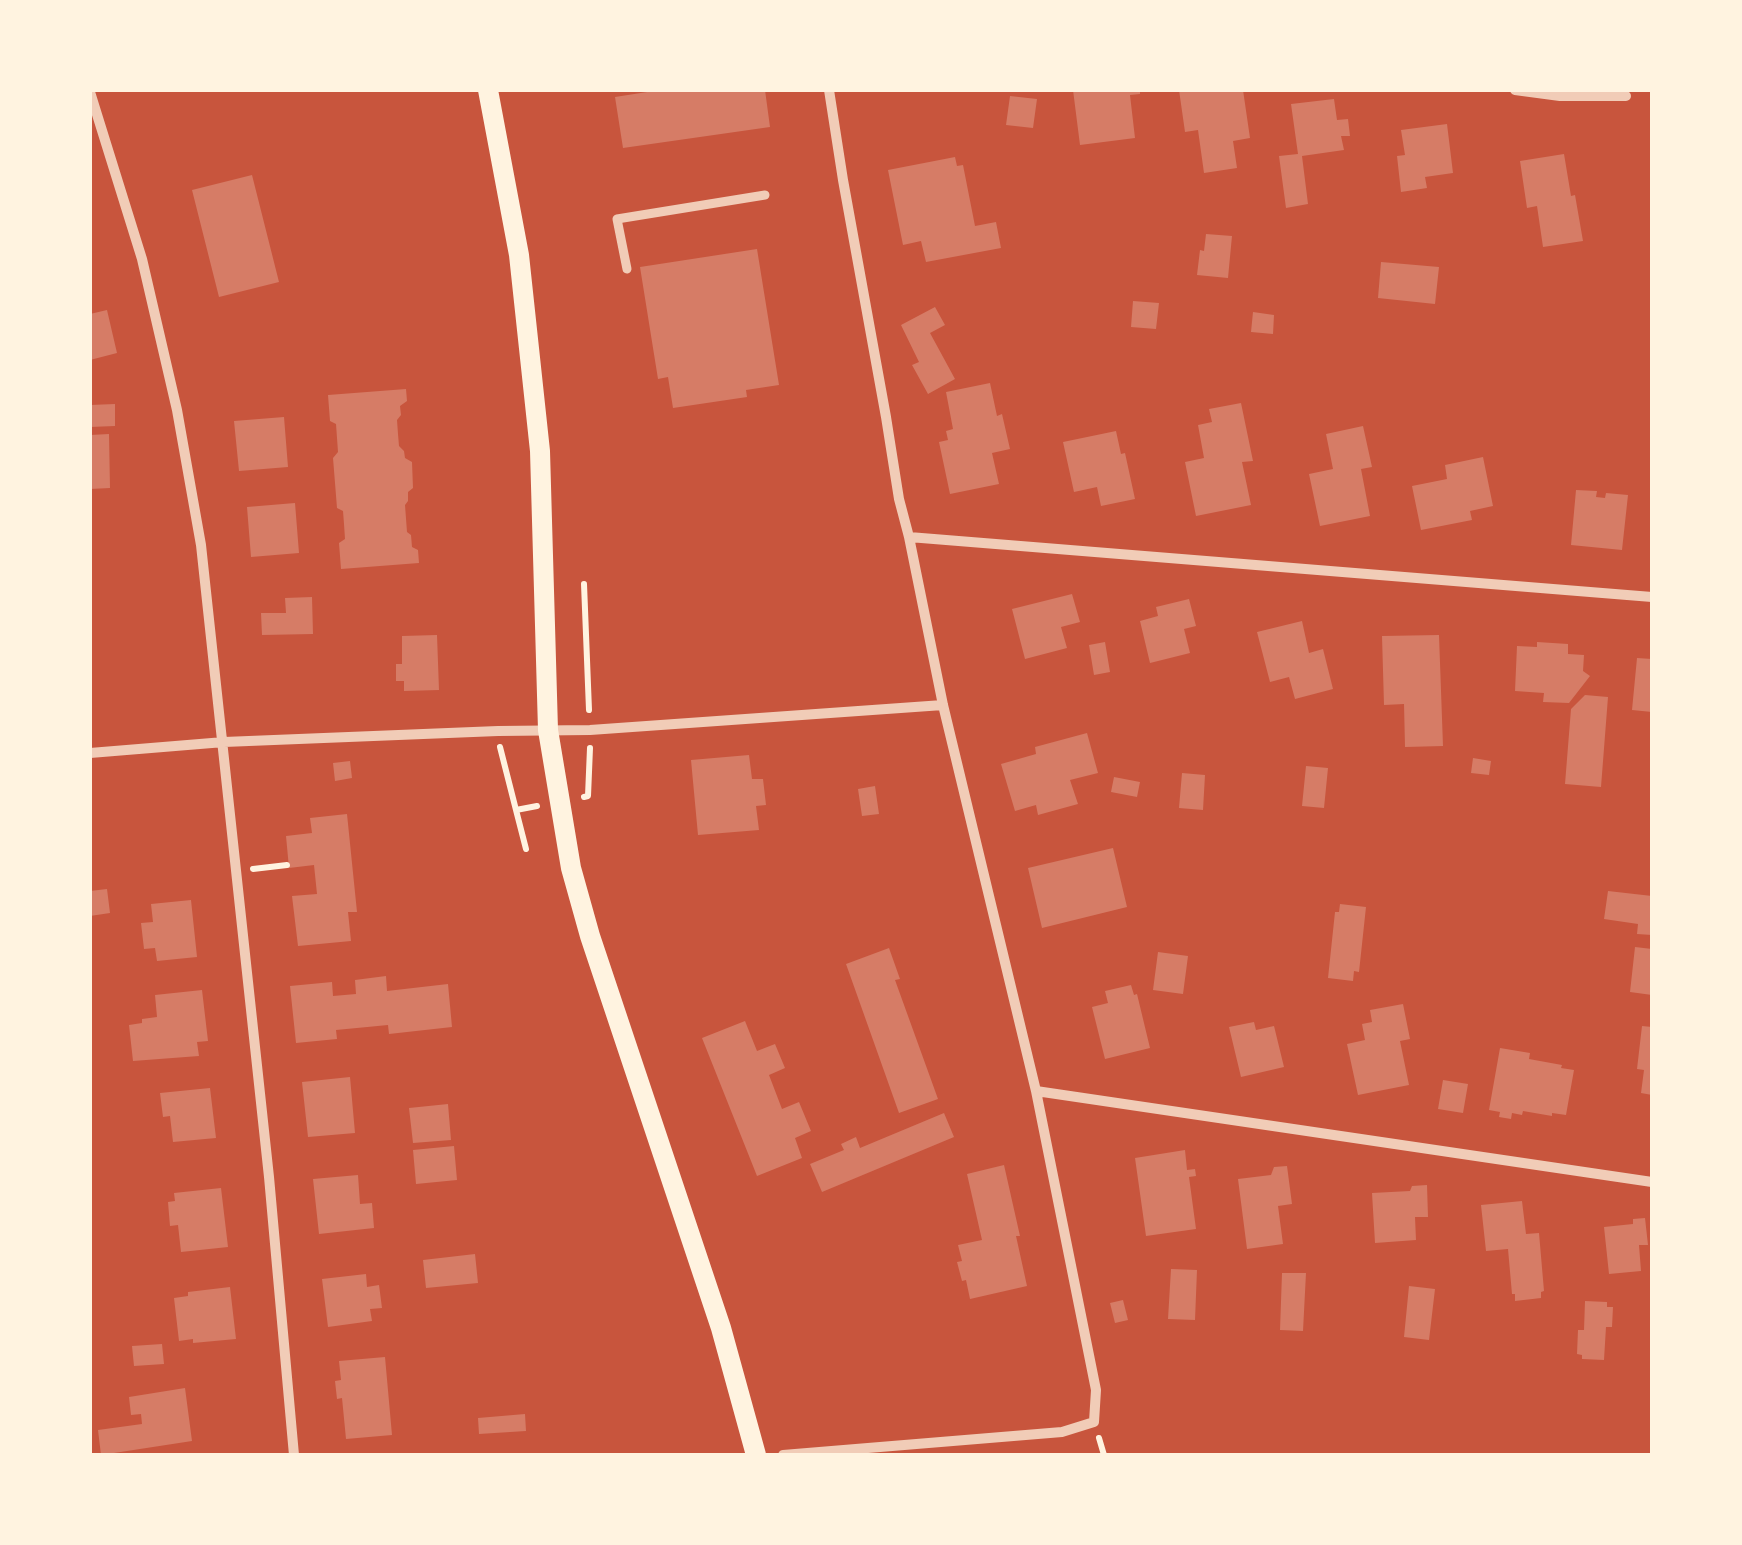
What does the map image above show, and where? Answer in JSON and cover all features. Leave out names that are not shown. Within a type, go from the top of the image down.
[{"type":"main road","points":[[488,90],[519,255],[540,451],[548,730],[571,868],[590,936],[721,1328],[756,1455]]},
{"type":"street","points":[[783,1455],[1062,1432],[1094,1422],[1096,1390],[1036,1091],[898,499],[829,90]]},
{"type":"street","points":[[1515,90],[1560,96],[1626,96]]},
{"type":"street","points":[[90,92],[142,259],[201,545],[269,1177],[294,1455]]},
{"type":"street","points":[[627,269],[617,219],[765,195]]},
{"type":"street","points":[[909,536],[1652,597]]},
{"type":"street","points":[[90,753],[224,742],[590,730],[943,705]]},
{"type":"street","points":[[1036,1091],[1652,1182]]},
{"type":"path","points":[[516,810],[526,849]]},
{"type":"path","points":[[237,870],[287,865]]},
{"type":"building","points":[[660,90],[765,90],[770,127],[623,148],[615,97]]},
{"type":"building","points":[[1073,90],[1140,90],[1140,94],[1130,95],[1135,138],[1080,145]]},
{"type":"building","points":[[1179,90],[1243,90],[1250,138],[1233,141],[1237,168],[1204,173],[1198,130],[1185,132]]},
{"type":"building","points":[[1010,96],[1037,99],[1033,128],[1006,125]]},
{"type":"building","points":[[1334,99],[1337,120],[1348,119],[1350,136],[1341,136],[1344,150],[1302,156],[1308,204],[1286,208],[1279,156],[1298,154],[1291,104]]},
{"type":"building","points":[[1447,124],[1453,173],[1425,177],[1427,188],[1401,192],[1397,156],[1405,155],[1401,130]]},
{"type":"building","points":[[1564,154],[1583,241],[1543,247],[1537,206],[1527,208],[1520,161]]},
{"type":"building","points":[[955,157],[957,166],[963,165],[975,226],[996,222],[1001,248],[926,262],[921,241],[903,245],[888,170]]},
{"type":"building","points":[[252,175],[279,282],[219,297],[192,190]]},
{"type":"building","points":[[1206,234],[1232,236],[1228,278],[1197,275]]},
{"type":"building","points":[[757,249],[779,385],[746,390],[747,397],[673,408],[668,377],[658,379],[640,267]]},
{"type":"building","points":[[1381,262],[1439,267],[1435,304],[1378,298]]},
{"type":"building","points":[[1133,301],[1159,303],[1156,329],[1131,327]]},
{"type":"building","points":[[935,307],[945,325],[930,333],[955,379],[928,394],[912,365],[919,362],[901,325]]},
{"type":"building","points":[[107,310],[117,353],[90,360],[90,314]]},
{"type":"building","points":[[1253,312],[1274,315],[1273,334],[1251,332]]},
{"type":"building","points":[[990,383],[1010,449],[992,453],[999,484],[950,494],[939,442],[948,440],[946,431],[953,429],[946,392]]},
{"type":"building","points":[[406,389],[407,401],[400,406],[397,420],[398,434],[405,458],[412,462],[413,488],[405,505],[407,532],[412,547],[418,550],[419,563],[341,569],[339,543],[345,539],[344,524],[343,511],[337,508],[333,458],[338,452],[336,424],[330,421],[328,395]]},
{"type":"building","points":[[1241,403],[1253,461],[1242,462],[1251,505],[1196,516],[1185,462],[1204,458],[1198,425],[1212,422],[1209,409]]},
{"type":"building","points":[[115,404],[115,426],[90,427],[90,405]]},
{"type":"building","points":[[284,417],[288,467],[239,471],[234,421]]},
{"type":"building","points":[[1363,426],[1372,467],[1361,469],[1370,516],[1320,526],[1309,474],[1333,469],[1326,434]]},
{"type":"building","points":[[1116,431],[1135,499],[1101,506],[1097,487],[1074,492],[1063,442]]},
{"type":"building","points":[[109,434],[110,488],[90,489],[90,435]]},
{"type":"building","points":[[1483,457],[1493,506],[1470,511],[1472,520],[1421,530],[1412,486],[1447,479],[1445,465]]},
{"type":"building","points":[[1576,490],[1597,491],[1596,497],[1605,498],[1606,493],[1628,495],[1622,550],[1571,545]]},
{"type":"building","points":[[295,503],[299,553],[251,557],[247,507]]},
{"type":"building","points":[[1072,594],[1080,622],[1061,627],[1067,648],[1025,659],[1012,609]]},
{"type":"building","points":[[312,597],[313,634],[262,635],[261,613],[286,613],[285,598]]},
{"type":"building","points":[[1189,599],[1196,626],[1184,629],[1190,653],[1150,663],[1140,621],[1158,616],[1156,607]]},
{"type":"building","points":[[1302,621],[1309,653],[1323,649],[1333,689],[1295,699],[1289,677],[1270,682],[1257,632]]},
{"type":"building","points":[[437,635],[439,690],[404,691],[404,681],[396,681],[396,664],[402,664],[402,636]]},
{"type":"building","points":[[1439,635],[1443,746],[1405,747],[1404,704],[1384,705],[1382,636]]},
{"type":"building","points":[[1105,642],[1110,672],[1094,675],[1089,645]]},
{"type":"building","points":[[1537,642],[1568,644],[1568,654],[1584,655],[1583,671],[1590,676],[1569,703],[1543,702],[1544,693],[1515,691],[1517,646],[1537,647]]},
{"type":"building","points":[[1637,658],[1652,659],[1652,712],[1632,710]]},
{"type":"building","points":[[1585,695],[1608,697],[1601,787],[1565,784],[1571,709]]},
{"type":"building","points":[[1087,733],[1098,773],[1070,780],[1078,804],[1038,815],[1036,805],[1015,811],[1001,764],[1036,754],[1035,747]]},
{"type":"building","points":[[749,755],[752,779],[763,779],[766,805],[756,806],[759,830],[698,835],[691,760]]},
{"type":"building","points":[[1473,758],[1491,761],[1489,775],[1471,773]]},
{"type":"building","points":[[350,761],[352,778],[335,781],[333,763]]},
{"type":"building","points":[[1306,766],[1328,768],[1324,808],[1302,806]]},
{"type":"building","points":[[1182,773],[1205,775],[1203,810],[1179,808]]},
{"type":"building","points":[[1114,777],[1140,782],[1137,797],[1111,792]]},
{"type":"building","points":[[875,786],[879,814],[862,816],[858,789]]},
{"type":"building","points":[[347,814],[357,912],[348,912],[351,941],[298,946],[292,896],[317,894],[314,865],[289,868],[286,836],[312,833],[310,818]]},
{"type":"building","points":[[1113,848],[1127,907],[1042,928],[1028,868]]},
{"type":"building","points":[[107,889],[110,913],[90,916],[90,891]]},
{"type":"building","points":[[1608,891],[1652,896],[1652,935],[1637,934],[1638,924],[1604,919]]},
{"type":"building","points":[[191,900],[197,957],[157,961],[155,948],[144,949],[141,923],[153,922],[151,904]]},
{"type":"building","points":[[1340,904],[1366,907],[1359,972],[1354,971],[1353,981],[1328,978],[1335,912],[1339,912]]},
{"type":"building","points":[[1635,947],[1652,949],[1652,995],[1630,992]]},
{"type":"building","points":[[889,948],[900,979],[895,980],[938,1099],[899,1113],[846,964]]},
{"type":"building","points":[[1158,952],[1188,956],[1183,994],[1153,990]]},
{"type":"building","points":[[386,976],[387,991],[448,984],[452,1027],[389,1034],[388,1025],[336,1030],[337,1039],[296,1043],[290,986],[332,982],[333,996],[356,994],[355,980]]},
{"type":"building","points":[[1131,985],[1134,995],[1137,994],[1150,1048],[1105,1059],[1092,1007],[1108,1003],[1105,991]]},
{"type":"building","points":[[202,990],[208,1041],[197,1042],[199,1056],[133,1061],[129,1025],[157,1017],[155,995]]},
{"type":"building","points":[[1403,1004],[1410,1039],[1400,1041],[1409,1085],[1358,1095],[1347,1044],[1365,1040],[1362,1024],[1372,1022],[1370,1010]]},
{"type":"building","points":[[745,1021],[757,1051],[775,1044],[785,1068],[769,1075],[782,1109],[799,1102],[811,1131],[795,1138],[802,1158],[757,1176],[702,1038]]},
{"type":"building","points":[[1254,1022],[1256,1030],[1274,1026],[1284,1067],[1241,1077],[1229,1027]]},
{"type":"building","points":[[1642,1026],[1652,1027],[1652,1095],[1641,1093],[1644,1070],[1637,1069]]},
{"type":"building","points":[[1500,1048],[1530,1053],[1529,1059],[1574,1070],[1566,1115],[1523,1111],[1522,1115],[1512,1113],[1511,1119],[1489,1110]]},
{"type":"building","points":[[350,1077],[355,1133],[308,1137],[302,1082]]},
{"type":"building","points":[[1443,1080],[1468,1084],[1463,1113],[1438,1109]]},
{"type":"building","points":[[210,1088],[216,1138],[173,1142],[170,1116],[163,1117],[160,1093]]},
{"type":"building","points":[[448,1104],[451,1140],[413,1143],[409,1108]]},
{"type":"building","points":[[944,1113],[954,1137],[822,1192],[810,1164],[844,1150],[841,1144],[856,1137],[860,1148]]},
{"type":"building","points":[[454,1146],[457,1180],[416,1184],[413,1150]]},
{"type":"building","points":[[1185,1150],[1187,1170],[1195,1169],[1196,1176],[1189,1177],[1196,1229],[1146,1236],[1135,1158]]},
{"type":"building","points":[[1004,1165],[1027,1286],[970,1299],[957,1262],[962,1261],[958,1245],[982,1240],[967,1174]]},
{"type":"building","points":[[1287,1166],[1292,1204],[1278,1206],[1283,1244],[1247,1249],[1238,1179],[1271,1175],[1274,1167]]},
{"type":"building","points":[[358,1175],[360,1204],[372,1203],[374,1228],[319,1234],[313,1179]]},
{"type":"building","points":[[1427,1185],[1428,1217],[1415,1217],[1416,1240],[1375,1243],[1372,1193],[1410,1191],[1412,1186]]},
{"type":"building","points":[[221,1188],[228,1247],[181,1252],[178,1225],[170,1226],[168,1202],[175,1201],[174,1193]]},
{"type":"building","points":[[1522,1201],[1526,1234],[1539,1233],[1544,1291],[1541,1298],[1515,1301],[1508,1249],[1486,1251],[1481,1205]]},
{"type":"building","points":[[1645,1218],[1648,1245],[1639,1245],[1641,1271],[1609,1274],[1604,1227],[1633,1224],[1633,1219]]},
{"type":"building","points":[[475,1254],[478,1283],[426,1288],[423,1260]]},
{"type":"building","points":[[1171,1269],[1197,1270],[1195,1320],[1168,1319]]},
{"type":"building","points":[[1282,1273],[1306,1273],[1303,1331],[1280,1330]]},
{"type":"building","points":[[366,1274],[367,1287],[379,1285],[382,1308],[370,1309],[372,1321],[328,1327],[322,1279]]},
{"type":"building","points":[[1409,1286],[1435,1289],[1429,1340],[1404,1337]]},
{"type":"building","points":[[230,1287],[236,1339],[179,1341],[174,1298],[188,1296],[188,1292]]},
{"type":"building","points":[[1123,1300],[1128,1320],[1115,1323],[1110,1303]]},
{"type":"building","points":[[1585,1301],[1607,1302],[1607,1307],[1613,1307],[1612,1327],[1606,1327],[1604,1360],[1582,1359],[1577,1354],[1578,1330],[1584,1330]]},
{"type":"building","points":[[162,1344],[164,1364],[134,1366],[132,1346]]},
{"type":"building","points":[[385,1357],[392,1435],[346,1439],[342,1398],[337,1399],[335,1381],[341,1380],[339,1361]]},
{"type":"building","points":[[185,1388],[192,1441],[101,1455],[98,1430],[142,1424],[141,1414],[131,1415],[129,1397]]},
{"type":"building","points":[[525,1414],[526,1431],[479,1434],[478,1418]]}]
